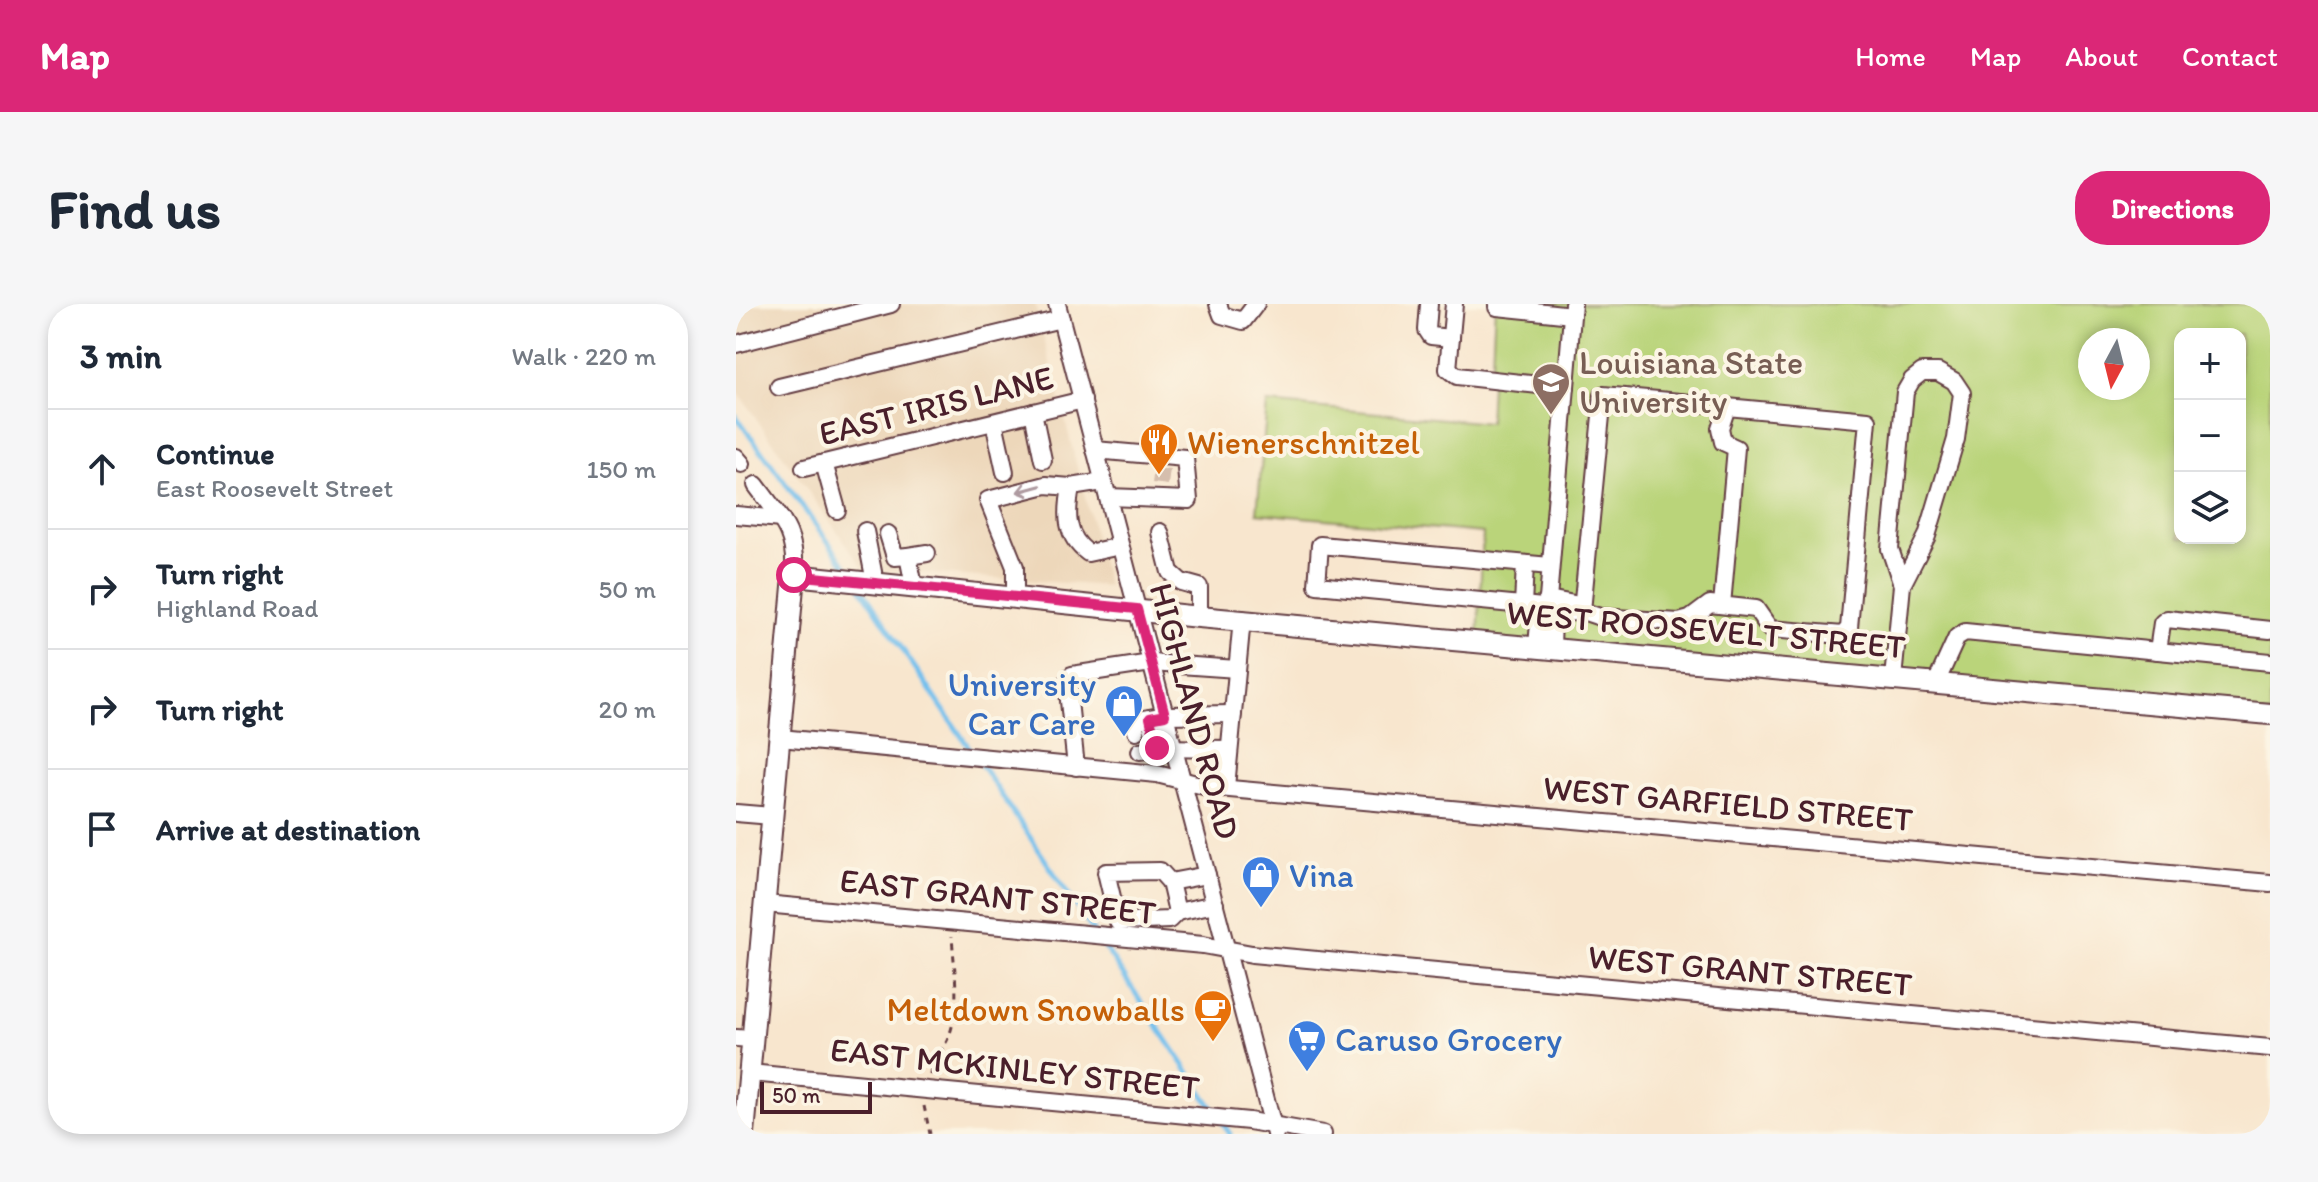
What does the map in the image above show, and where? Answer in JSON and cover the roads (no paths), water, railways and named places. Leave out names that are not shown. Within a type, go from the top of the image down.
[{"type":"main road","name":"WEST ROOSEVELT STREET","points":[[794,575],[1199,617],[2270,714]]},
{"type":"main road","points":[[744,1134],[750,1073],[744,1039],[765,904],[794,575]]},
{"type":"street","points":[[736,344],[891,304]]},
{"type":"street","points":[[1218,304],[1222,315],[1243,321],[1256,304]]},
{"type":"street","points":[[1429,304],[1427,330],[1431,336],[1451,338]]},
{"type":"street","points":[[1454,304],[1448,369],[1457,376],[1566,388]]},
{"type":"street","points":[[1497,304],[1497,307],[1573,309],[1544,646]]},
{"type":"street","points":[[779,387],[1059,312]]},
{"type":"street","name":"HIGHLAND ROAD","points":[[1059,312],[1151,663],[1157,716],[1166,747],[1182,780],[1274,1130]]},
{"type":"street","points":[[1893,679],[1902,585],[1927,536],[1956,439],[1962,393],[1954,381],[1938,372],[1922,372],[1912,380],[1905,392],[1890,549],[1902,585]]},
{"type":"street","points":[[1582,611],[1603,395],[1702,404]]},
{"type":"street","name":"EAST IRIS LANE","points":[[804,468],[1083,400]]},
{"type":"street","points":[[1550,566],[1320,545],[1317,585],[1548,607],[1582,611],[1600,617],[1679,622],[1690,619],[1710,604],[1722,605],[1756,609],[1770,629],[1843,635],[1849,628],[1868,420],[1727,407],[1720,428],[1723,442],[1736,448],[1722,605]]},
{"type":"street","points":[[1033,412],[1043,460]]},
{"type":"street","points":[[994,422],[1005,472]]},
{"type":"street","points":[[1015,596],[1015,567],[988,500],[1046,485],[1106,489],[1147,499],[1189,500],[1185,458],[1160,469],[1095,450]]},
{"type":"street","points":[[824,463],[837,510]]},
{"type":"street","points":[[1147,499],[1160,469]]},
{"type":"street","points":[[756,485],[781,519],[796,548],[794,575]]},
{"type":"street","points":[[1071,487],[1066,512],[1073,542],[1088,553],[1120,546]]},
{"type":"street","points":[[736,515],[781,519]]},
{"type":"street","points":[[865,531],[875,582]]},
{"type":"street","points":[[1160,532],[1170,572],[1181,582],[1199,587],[1199,617]]},
{"type":"street","points":[[888,534],[895,557],[927,553]]},
{"type":"street","points":[[908,556],[914,586]]},
{"type":"street","points":[[1523,605],[1525,564]]},
{"type":"street","points":[[1226,787],[1242,619]]},
{"type":"street","points":[[2158,651],[2162,623],[2167,619],[2270,630]]},
{"type":"street","points":[[1936,683],[1957,637],[1965,632],[2270,662]]},
{"type":"street","points":[[1076,767],[1067,682],[1072,675],[1151,663],[1237,669]]},
{"type":"street","points":[[1143,773],[1133,721],[1157,716],[1233,714]]},
{"type":"street","name":"WEST GARFIELD STREET","points":[[780,738],[1143,773],[1208,787],[2270,883]]},
{"type":"street","points":[[1138,743],[1229,749]]},
{"type":"street","points":[[736,813],[772,816]]},
{"type":"street","points":[[1170,943],[1173,916],[1170,882],[1160,871],[1106,872],[1118,922],[1173,916],[1215,904]]},
{"type":"street","points":[[1170,882],[1207,875]]},
{"type":"street","name":"EAST GRANT STREET","points":[[765,904],[1226,949]]},
{"type":"street","name":"WEST GRANT STREET","points":[[1226,949],[2270,1048]]},
{"type":"street","name":"EAST MCKINLEY STREET","points":[[750,1073],[1244,1121],[1274,1130],[1323,1134]]},
{"type":"waterway","points":[[736,416],[851,573]]},
{"type":"waterway","points":[[861,588],[972,752]]},
{"type":"waterway","points":[[978,760],[1093,931]]},
{"type":"waterway","points":[[1099,939],[1216,1113]]},
{"type":"waterway","points":[[1222,1122],[1230,1134]]},
{"type":"tunnel","points":[[1160,484],[1162,469]]},
{"type":"place","name":"Louisiana State University","points":[[1551,416]]},
{"type":"place","name":"Wienerschnitzel","points":[[1159,476]]},
{"type":"place","name":"University Car Care","points":[[1124,738]]},
{"type":"place","name":"Vina","points":[[1261,909]]},
{"type":"place","name":"Meltdown Snowballs","points":[[1213,1043]]},
{"type":"place","name":"Caruso Grocery","points":[[1307,1073]]}]
